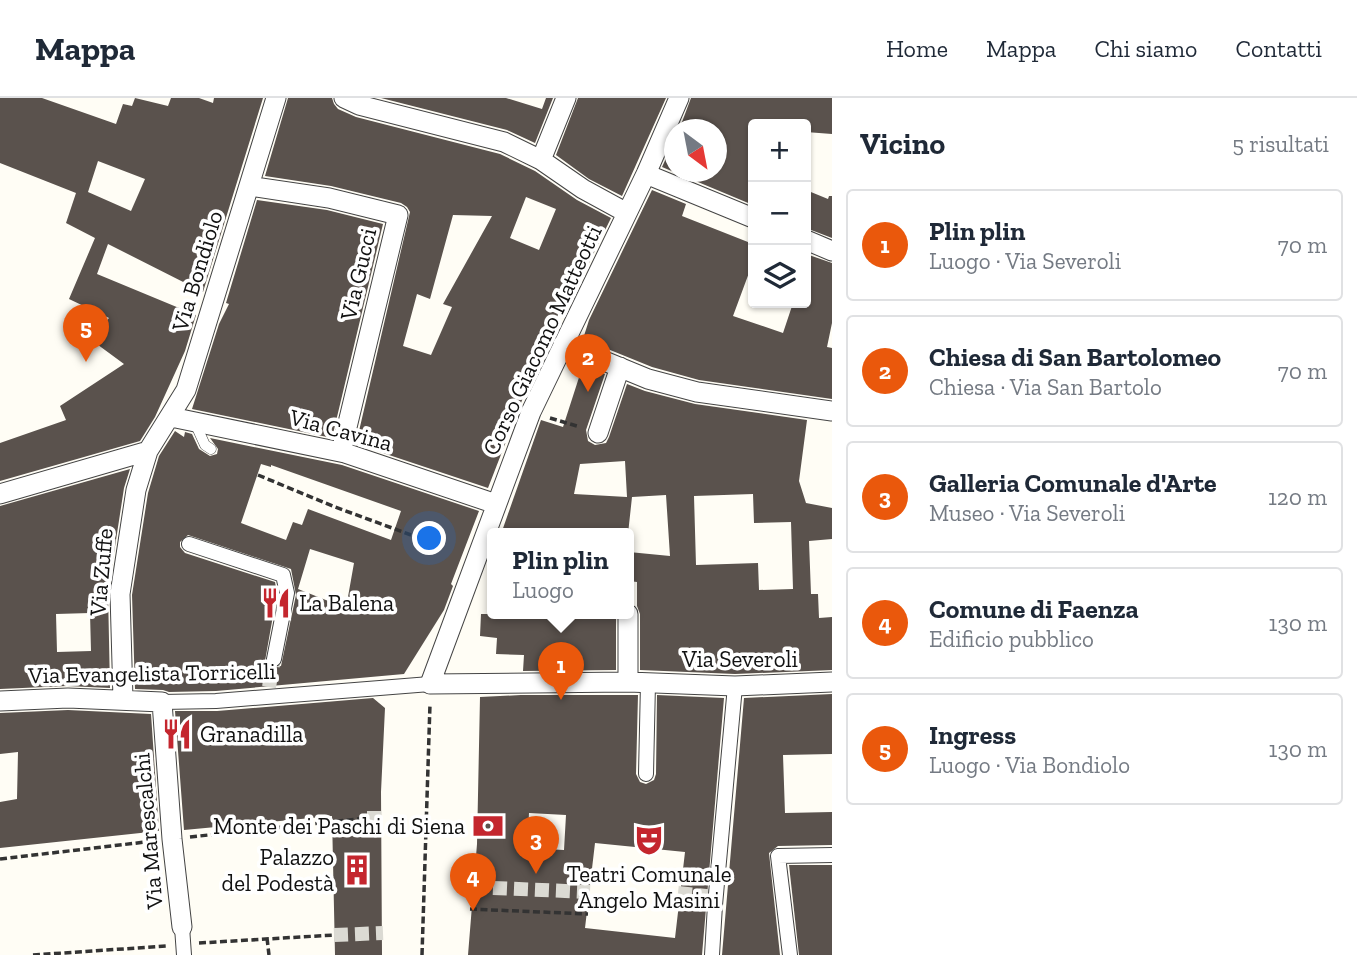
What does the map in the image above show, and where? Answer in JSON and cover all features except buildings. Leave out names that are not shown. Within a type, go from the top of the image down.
[{"type":"street","name":"Via Bondiolo","points":[[148,451],[186,390],[276,98]]},
{"type":"street","points":[[344,98],[359,105],[504,142],[541,160],[583,189],[627,213]]},
{"type":"street","points":[[541,160],[566,98]]},
{"type":"street","name":"Corso Giacomo Matteotti","points":[[491,528],[496,504],[531,412],[646,174],[679,98]]},
{"type":"street","points":[[646,174],[748,216]]},
{"type":"street","name":"Via Gucci","points":[[249,186],[329,198],[398,215],[341,452]]},
{"type":"street","points":[[811,242],[832,251]]},
{"type":"street","points":[[563,344],[648,379],[697,392],[832,411]]},
{"type":"street","points":[[598,433],[620,367]]},
{"type":"street","name":"Via Cavina","points":[[171,416],[341,452],[496,504]]},
{"type":"street","points":[[0,494],[148,451]]},
{"type":"street","name":"Via Zuffe","points":[[123,699],[120,594],[136,490],[148,451]]},
{"type":"street","points":[[188,544],[283,575],[288,593],[274,659]]},
{"type":"street","name":"Corso Giacomo Matteotti","points":[[430,684],[484,566]]},
{"type":"street","points":[[628,619],[628,682]]},
{"type":"street","name":"Via Severoli","points":[[430,684],[628,682],[735,686],[832,682]]},
{"type":"street","points":[[646,774],[648,683]]},
{"type":"street","name":"Via Evangelista Torricelli","points":[[0,701],[68,698],[162,702],[268,692],[430,684]]},
{"type":"street","points":[[712,955],[716,848],[735,686]]},
{"type":"street","name":"Via Marescalchi","points":[[162,702],[184,955]]},
{"type":"street","points":[[790,955],[778,856],[832,855]]},
{"type":"lane","points":[[194,421],[205,445],[211,449]]},
{"type":"path","points":[[531,412],[598,433]]},
{"type":"path","points":[[258,475],[335,507],[422,538]]},
{"type":"path","points":[[422,955],[430,684]]},
{"type":"path","points":[[470,909],[589,914]]},
{"type":"path","points":[[267,938],[269,955]]},
{"type":"tunnel","points":[[269,687],[274,659]]},
{"type":"tunnel","points":[[367,818],[383,818]]},
{"type":"tunnel","points":[[472,887],[590,892]]},
{"type":"tunnel","points":[[678,893],[716,897]]},
{"type":"tunnel","points":[[334,935],[383,933]]},
{"type":"place","name":"Ingress","points":[[86,362]]},
{"type":"place","name":"Chiesa di San Bartolomeo","points":[[588,392]]},
{"type":"place","name":"La Balena","points":[[276,603]]},
{"type":"place","name":"Plin plin","points":[[561,700]]},
{"type":"place","name":"Granadilla","points":[[177,734]]},
{"type":"place","name":"Monte dei Paschi di Siena","points":[[488,826]]},
{"type":"place","name":"Teatri Comunale Angelo Masini","points":[[649,840]]},
{"type":"place","name":"Palazzo del Podestà","points":[[357,870]]},
{"type":"place","name":"Galleria Comunale d'Arte","points":[[536,874]]},
{"type":"place","name":"Comune di Faenza","points":[[473,911]]}]
